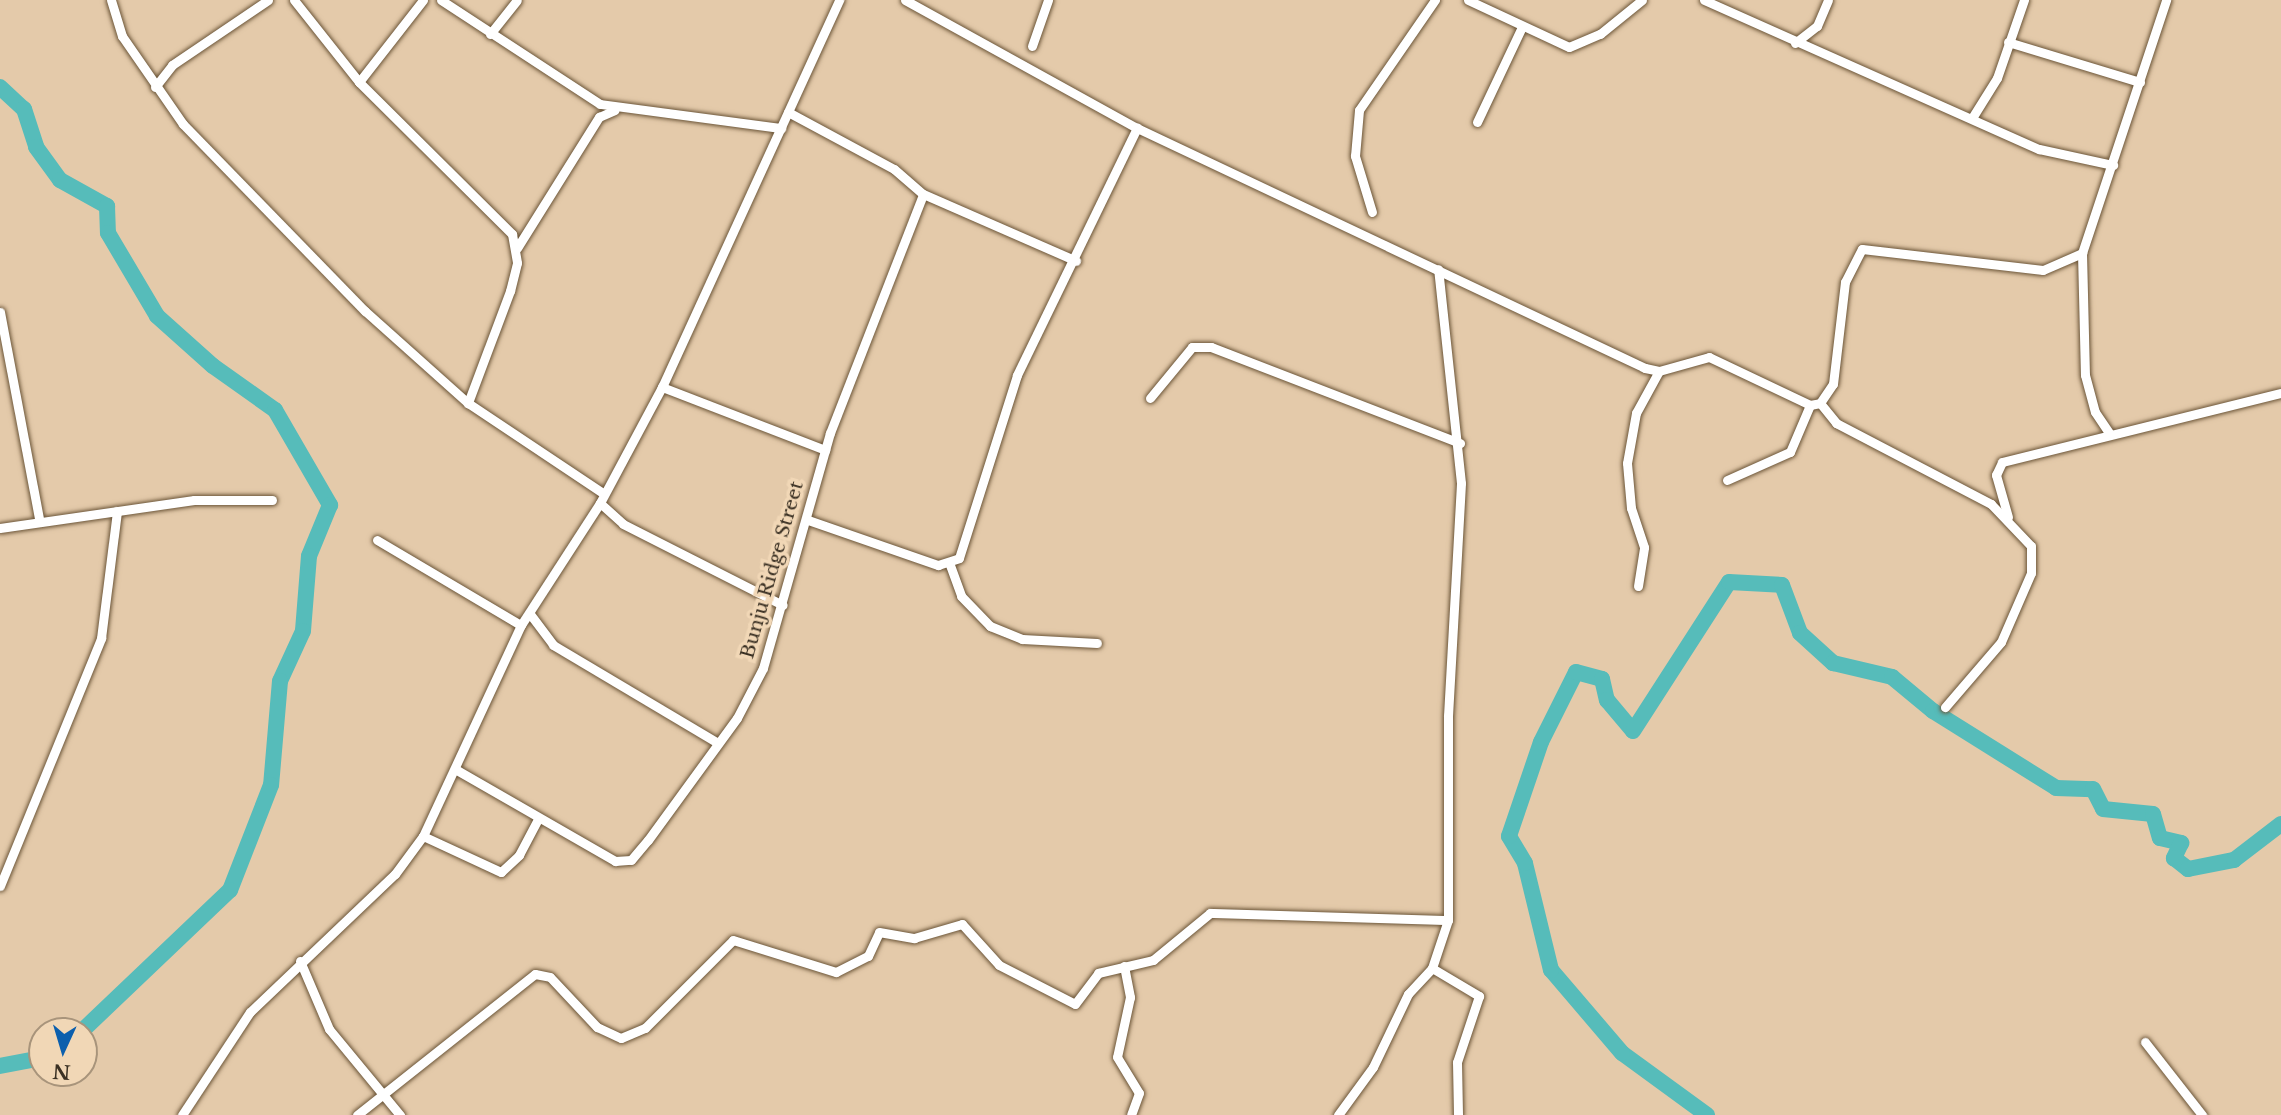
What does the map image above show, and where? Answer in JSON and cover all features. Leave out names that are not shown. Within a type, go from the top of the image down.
[{"type":"street","points":[[111,0],[122,36],[155,87],[365,311],[468,403],[603,493]]},
{"type":"street","points":[[155,87],[172,65],[268,0]]},
{"type":"street","points":[[294,0],[359,82],[496,216],[517,248]]},
{"type":"street","points":[[359,82],[423,0]]},
{"type":"street","points":[[441,0],[587,98],[617,109],[781,128]]},
{"type":"street","points":[[490,34],[517,0]]},
{"type":"street","points":[[182,1115],[250,1012],[300,961],[395,874],[423,836],[522,625],[600,503],[662,387],[839,0]]},
{"type":"street","points":[[905,0],[1137,128],[1658,371],[1709,357],[1815,404],[1836,423],[1973,493],[2008,518],[2031,546],[2025,590],[2001,642],[1945,708]]},
{"type":"street","points":[[1032,46],[1048,0]]},
{"type":"street","points":[[1372,212],[1355,156],[1359,110],[1435,0]]},
{"type":"street","points":[[1468,0],[1557,46],[1584,44],[1642,0]]},
{"type":"street","points":[[1704,0],[2039,149],[2113,165]]},
{"type":"street","points":[[1796,43],[1817,26],[1828,0]]},
{"type":"street","points":[[1972,118],[1997,78],[2024,0]]},
{"type":"street","points":[[2110,434],[2095,412],[2085,375],[2082,253],[2166,0]]},
{"type":"street","points":[[1477,122],[1521,29]]},
{"type":"street","points":[[2008,42],[2140,82]]},
{"type":"street","points":[[468,403],[510,291],[517,248],[599,117],[617,109]]},
{"type":"street","points":[[788,112],[894,169],[923,194],[1076,261]]},
{"type":"street","points":[[950,565],[959,558],[1017,375],[1076,261],[1137,128]]},
{"type":"street","name":"Bunju Ridge Street","points":[[455,769],[615,861],[631,860],[715,741],[737,718],[763,668],[808,520],[825,450],[923,194]]},
{"type":"street","points":[[1727,480],[1790,452],[1815,404],[1832,384],[1845,282],[1862,249],[2043,270],[2082,253]]},
{"type":"street","points":[[1338,1115],[1373,1067],[1397,1012],[1432,968],[1448,920],[1460,443],[1438,269]]},
{"type":"street","points":[[0,313],[39,519]]},
{"type":"street","points":[[1150,398],[1186,352],[1211,346],[1460,443]]},
{"type":"street","points":[[1638,586],[1644,547],[1630,508],[1627,463],[1636,413],[1658,371]]},
{"type":"street","points":[[662,387],[825,450]]},
{"type":"street","points":[[2008,518],[1996,475],[2002,462],[2110,434],[2200,417],[2281,393]]},
{"type":"street","points":[[0,528],[39,519],[194,500],[272,500]]},
{"type":"street","points":[[600,503],[622,524],[783,605]]},
{"type":"street","points":[[0,886],[101,638],[117,511]]},
{"type":"street","points":[[808,520],[950,565]]},
{"type":"street","points":[[377,540],[522,625]]},
{"type":"street","points":[[950,565],[961,596],[990,626],[1021,639],[1097,643]]},
{"type":"street","points":[[530,614],[552,645],[715,741]]},
{"type":"street","points":[[423,836],[501,872],[519,855],[538,819]]},
{"type":"street","points":[[358,1115],[535,974],[550,977],[597,1027],[621,1038],[645,1028],[733,940],[836,972],[868,956],[879,932],[914,938],[962,923],[999,965],[1075,1004],[1098,973],[1153,960],[1210,913],[1448,920]]},
{"type":"street","points":[[300,961],[330,1029],[386,1092],[400,1115]]},
{"type":"street","points":[[1124,966],[1130,997],[1117,1057],[1139,1093],[1131,1115]]},
{"type":"street","points":[[1432,968],[1479,996],[1457,1062],[1458,1115]]},
{"type":"street","points":[[2146,1042],[2202,1115]]},
{"type":"waterway","points":[[0,87],[24,109],[36,147],[60,180],[107,206],[108,233],[157,316],[213,366],[275,410],[330,505],[309,556],[303,631],[280,681],[271,785],[230,890],[97,1017]]},
{"type":"waterway","points":[[1707,1115],[1622,1053],[1551,970],[1525,863],[1509,836],[1541,742],[1576,672],[1602,679],[1607,700],[1633,731],[1729,582],[1782,585],[1800,633],[1833,663],[1892,677],[1933,711],[2056,788],[2093,789],[2103,809],[2153,814],[2160,838],[2181,843],[2174,858],[2188,869],[2234,860],[2281,824]]},
{"type":"waterway","points":[[0,1066],[28,1061]]}]
